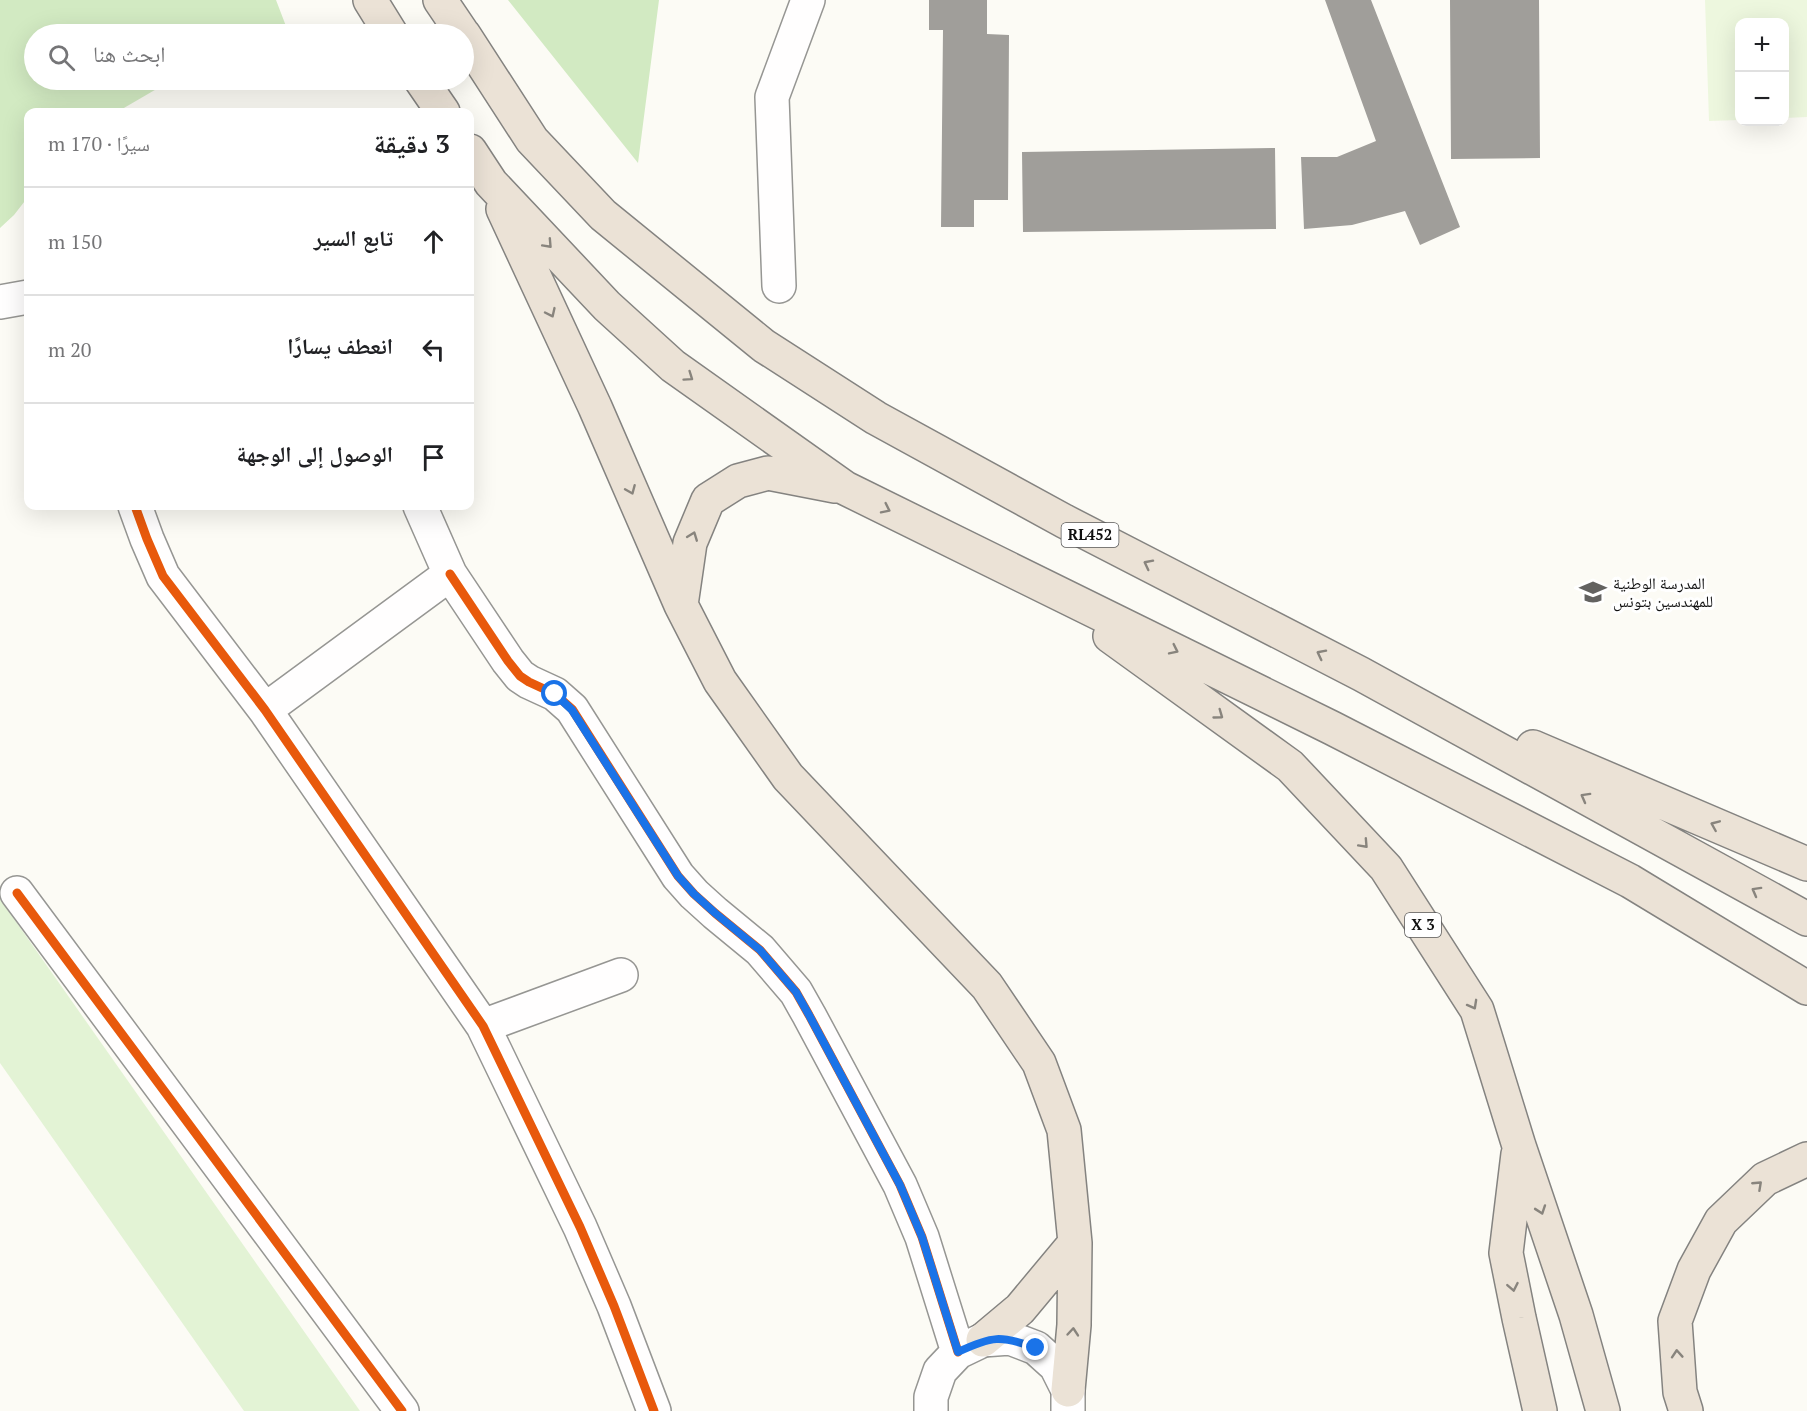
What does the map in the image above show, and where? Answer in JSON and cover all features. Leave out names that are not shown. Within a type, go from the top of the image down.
[{"type":"highway","points":[[370,0],[385,24]]},
{"type":"highway","name":"RL452","points":[[440,0],[456,24]]},
{"type":"highway","name":"RL452","points":[[474,52],[532,140],[603,215],[764,346],[876,418],[1065,521],[1361,674],[1807,919]]},
{"type":"highway","points":[[428,90],[440,108]]},
{"type":"highway","points":[[474,157],[491,183],[595,406],[681,605],[720,681],[788,777],[987,987],[1039,1063],[1064,1130],[1075,1243],[1074,1325],[1068,1401]]},
{"type":"highway","points":[[491,183],[607,306],[673,366],[845,488],[1332,728],[1630,881],[1807,988]]},
{"type":"highway","points":[[681,605],[690,543],[708,500],[738,482],[768,473],[845,488]]},
{"type":"highway","name":"X 3","points":[[1035,583],[1290,765],[1386,868],[1477,1010],[1519,1146],[1576,1315],[1603,1411]]},
{"type":"highway","points":[[1361,674],[1807,864]]},
{"type":"highway","points":[[1519,1146],[1506,1253],[1540,1411]]},
{"type":"highway","points":[[1686,1411],[1680,1392],[1675,1321],[1694,1270],[1721,1221],[1765,1179],[1807,1159]]},
{"type":"highway","points":[[971,1346],[1020,1309],[1075,1243]]},
{"type":"street","points":[[779,286],[772,97],[808,0]]},
{"type":"street","points":[[0,302],[24,298]]},
{"type":"street","points":[[136,510],[163,576],[265,710],[483,1026],[585,1237],[654,1411]]},
{"type":"street","points":[[422,510],[450,574],[508,661],[520,676],[555,694],[572,710],[678,876],[715,913],[760,950],[796,992],[900,1185],[971,1346]]},
{"type":"street","points":[[265,710],[450,574]]},
{"type":"street","points":[[17,894],[402,1411]]},
{"type":"street","points":[[483,1026],[621,975]]},
{"type":"street","points":[[924,1406],[940,1371],[971,1346],[1010,1338],[1036,1348],[1056,1366],[1068,1401]]},
{"type":"green space","points":[[0,0],[276,0],[285,24],[24,24],[24,90],[155,90],[124,108],[24,108],[24,202],[0,228]]},
{"type":"green space","points":[[508,0],[659,0],[638,163]]},
{"type":"green space","points":[[1705,0],[1807,0],[1807,117],[1789,118],[1789,18],[1735,18],[1735,120],[1709,121]]},
{"type":"green space","points":[[0,899],[360,1411],[244,1411],[0,1063]]},
{"type":"building","points":[[929,0],[987,0],[987,34],[1009,35],[1008,200],[974,200],[974,227],[941,227],[943,30],[929,30]]},
{"type":"building","points":[[1325,0],[1371,0],[1460,227],[1420,245],[1405,211],[1352,225],[1304,229],[1301,157],[1337,157],[1376,141]]},
{"type":"building","points":[[1450,0],[1539,0],[1540,158],[1451,159]]},
{"type":"building","points":[[1275,148],[1276,229],[1023,232],[1022,152]]},
{"type":"cycle path","points":[[136,510],[163,576],[265,710],[483,1026],[580,1227],[614,1306],[654,1411]]},
{"type":"cycle path","points":[[450,574],[520,676],[555,694],[572,709],[678,876],[715,913],[760,950],[796,992],[900,1185],[922,1237],[958,1352]]},
{"type":"cycle path","points":[[17,893],[402,1411]]},
{"type":"place","name":"المدرسة الوطنية للمهندسين بتونس","points":[[1593,592]]},
{"type":"route","points":[[555,694],[572,710],[678,876],[715,913],[760,950],[796,992],[900,1185],[922,1237],[958,1352],[983,1340],[1010,1338],[1036,1348]]}]
